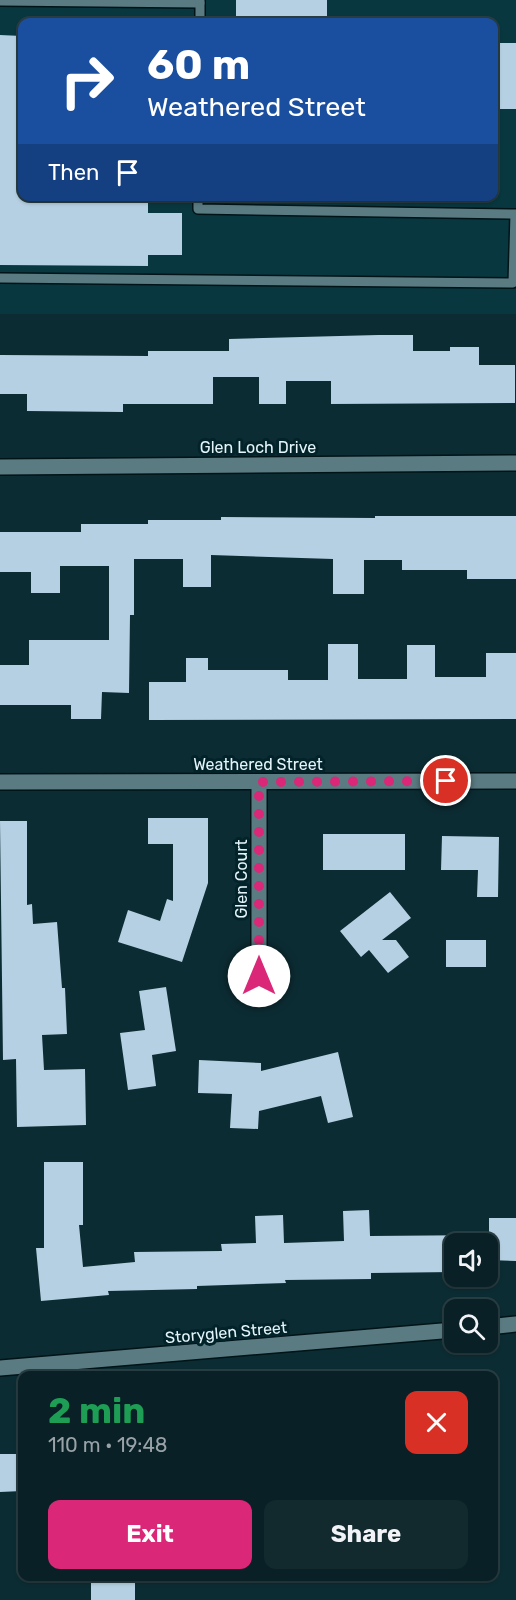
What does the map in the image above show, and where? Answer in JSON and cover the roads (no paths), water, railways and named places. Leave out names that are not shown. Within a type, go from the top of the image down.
[{"type":"street","name":"Glen Loch Drive","points":[[0,467],[516,463]]},
{"type":"street","name":"Weathered Street","points":[[0,782],[516,781]]},
{"type":"street","name":"Glen Court","points":[[259,782],[259,976]]},
{"type":"street","points":[[498,1326],[516,1324]]},
{"type":"street","name":"Storyglen Street","points":[[0,1368],[444,1331]]},
{"type":"lane","points":[[0,2],[200,1],[200,18]]},
{"type":"lane","points":[[0,278],[513,283],[515,214],[198,209],[198,201]]}]
